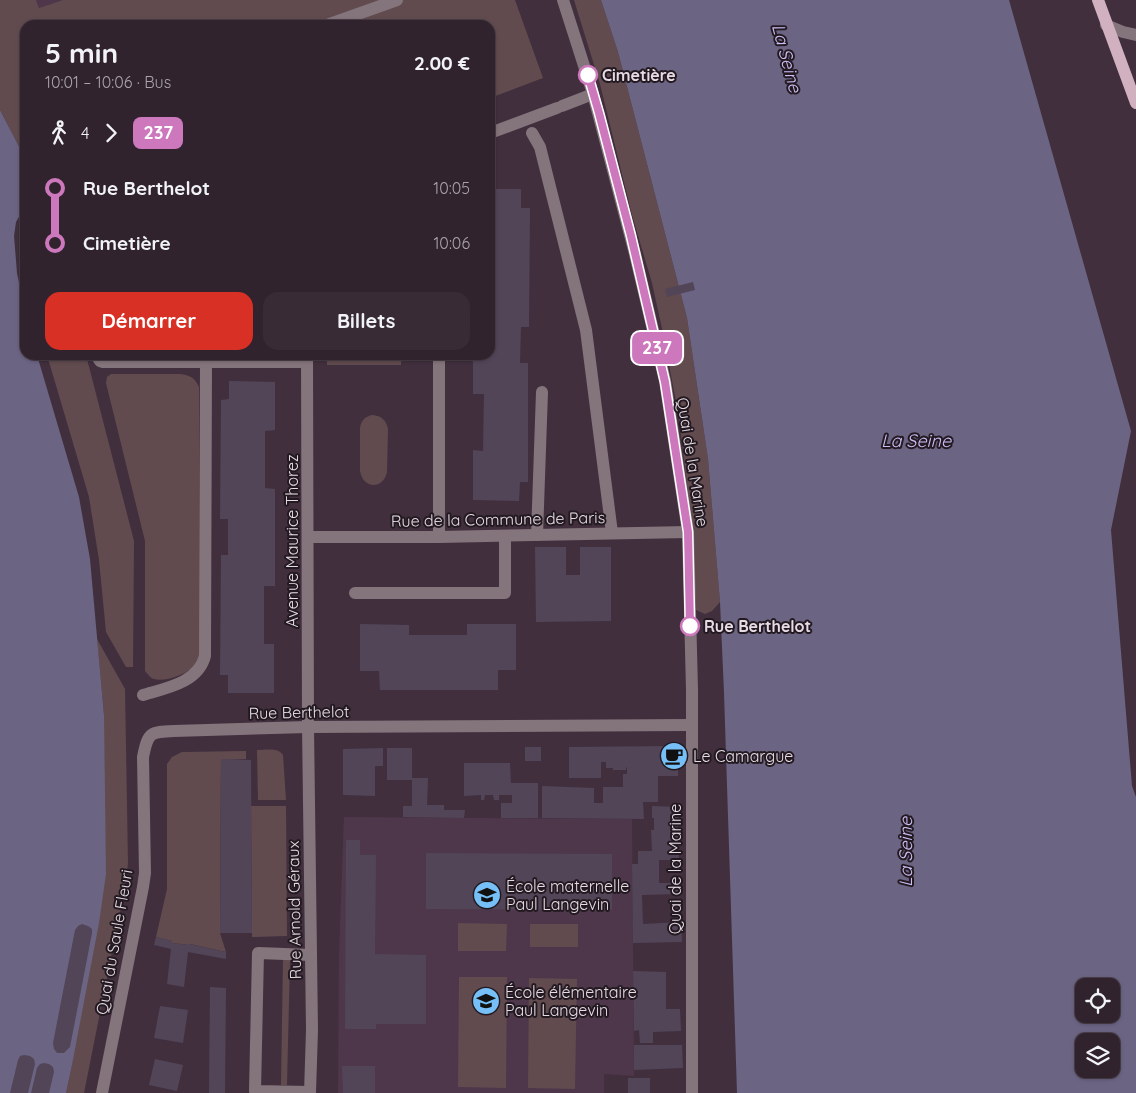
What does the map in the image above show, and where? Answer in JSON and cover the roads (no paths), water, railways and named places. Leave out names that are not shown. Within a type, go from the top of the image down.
[{"type":"main road","points":[[1098,0],[1136,103]]},
{"type":"street","points":[[341,20],[396,0]]},
{"type":"street","name":"Quai de la Marine","points":[[563,0],[593,94],[635,254],[665,382],[688,532],[692,690],[692,1093]]},
{"type":"street","points":[[1106,25],[1136,35]]},
{"type":"street","points":[[495,131],[593,94]]},
{"type":"street","points":[[532,133],[540,147],[586,330],[612,533]]},
{"type":"street","points":[[99,360],[103,362],[206,362],[237,360]]},
{"type":"street","name":"Avenue Maurice Thorez","points":[[307,360],[308,727]]},
{"type":"street","points":[[439,360],[439,537]]},
{"type":"street","points":[[143,695],[179,684],[199,670],[205,656],[206,362]]},
{"type":"street","points":[[537,535],[542,392]]},
{"type":"street","name":"Rue de la Commune de Paris","points":[[308,537],[439,537],[688,532]]},
{"type":"street","points":[[355,593],[506,593],[505,536]]},
{"type":"street","name":"Rue Berthelot","points":[[149,736],[154,732],[161,731],[308,727],[691,725]]},
{"type":"street","name":"Rue Arnold Géraux","points":[[308,727],[312,1030],[310,1093]]},
{"type":"street","name":"Quai du Saule Fleuri","points":[[102,1093],[145,873],[143,757],[149,736]]},
{"type":"street","points":[[310,1093],[255,1091],[258,953],[311,955]]},
{"type":"water","name":"La Seine","points":[[601,0],[1009,0],[1131,431],[1111,530],[1132,786],[1136,797],[1136,1093],[737,1093],[720,602],[708,459],[687,318],[618,52]]},
{"type":"water","points":[[0,110],[20,148],[20,215],[16,222],[14,236],[20,287],[20,360],[38,360],[79,497],[90,559],[104,715],[106,874],[99,923],[66,1093],[0,1093]]},
{"type":"place","name":"Cimetière","points":[[588,75]]},
{"type":"place","name":"Rue Berthelot","points":[[690,626]]},
{"type":"place","name":"Le Camargue","points":[[674,756]]},
{"type":"place","name":"École maternelle Paul Langevin","points":[[487,895]]},
{"type":"place","name":"École élémentaire Paul Langevin","points":[[486,1001]]}]
